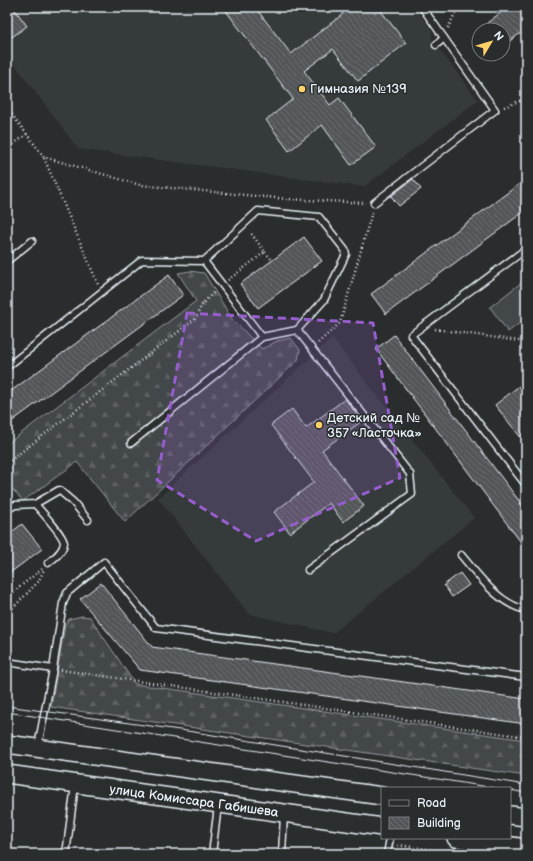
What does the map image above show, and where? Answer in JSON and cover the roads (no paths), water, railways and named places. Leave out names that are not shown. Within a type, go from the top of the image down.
[{"type":"street","points":[[7,744],[381,796]]},
{"type":"street","name":"улица Комиссара Габишева","points":[[7,774],[381,828]]},
{"type":"street","points":[[511,815],[526,817]]},
{"type":"street","points":[[463,839],[526,848]]},
{"type":"lane","points":[[374,203],[495,110],[422,7]]},
{"type":"lane","points":[[436,45],[444,38]]},
{"type":"lane","points":[[7,367],[142,260],[204,261],[258,211],[319,217],[345,250],[346,254],[324,300],[297,330],[262,337],[131,443]]},
{"type":"lane","points":[[7,261],[32,241]]},
{"type":"lane","points":[[526,250],[411,335],[526,485]]},
{"type":"lane","points":[[204,261],[262,337]]},
{"type":"lane","points":[[297,330],[410,474],[412,494],[308,570]]},
{"type":"lane","points":[[7,510],[15,505],[35,504],[59,490],[73,502],[88,520]]},
{"type":"lane","points":[[35,504],[55,528],[64,543],[60,553],[48,563]]},
{"type":"lane","points":[[461,555],[491,590],[511,605],[526,610]]},
{"type":"lane","points":[[38,748],[53,669],[62,603],[67,593],[104,562],[156,628],[526,677]]},
{"type":"lane","points":[[7,662],[53,669]]},
{"type":"lane","points":[[66,854],[75,784]]},
{"type":"lane","points":[[212,854],[218,804]]},
{"type":"lane","points":[[282,854],[284,814]]},
{"type":"lane","points":[[386,854],[390,839]]},
{"type":"tram line","points":[[7,706],[194,732],[526,785]]},
{"type":"tram line","points":[[7,712],[489,787]]},
{"type":"tram line","points":[[511,790],[526,793]]},
{"type":"place","name":"Гимназия №139","points":[[302,89]]},
{"type":"place","name":"Детский сад № 357 «Ласточка»","points":[[319,425]]}]
